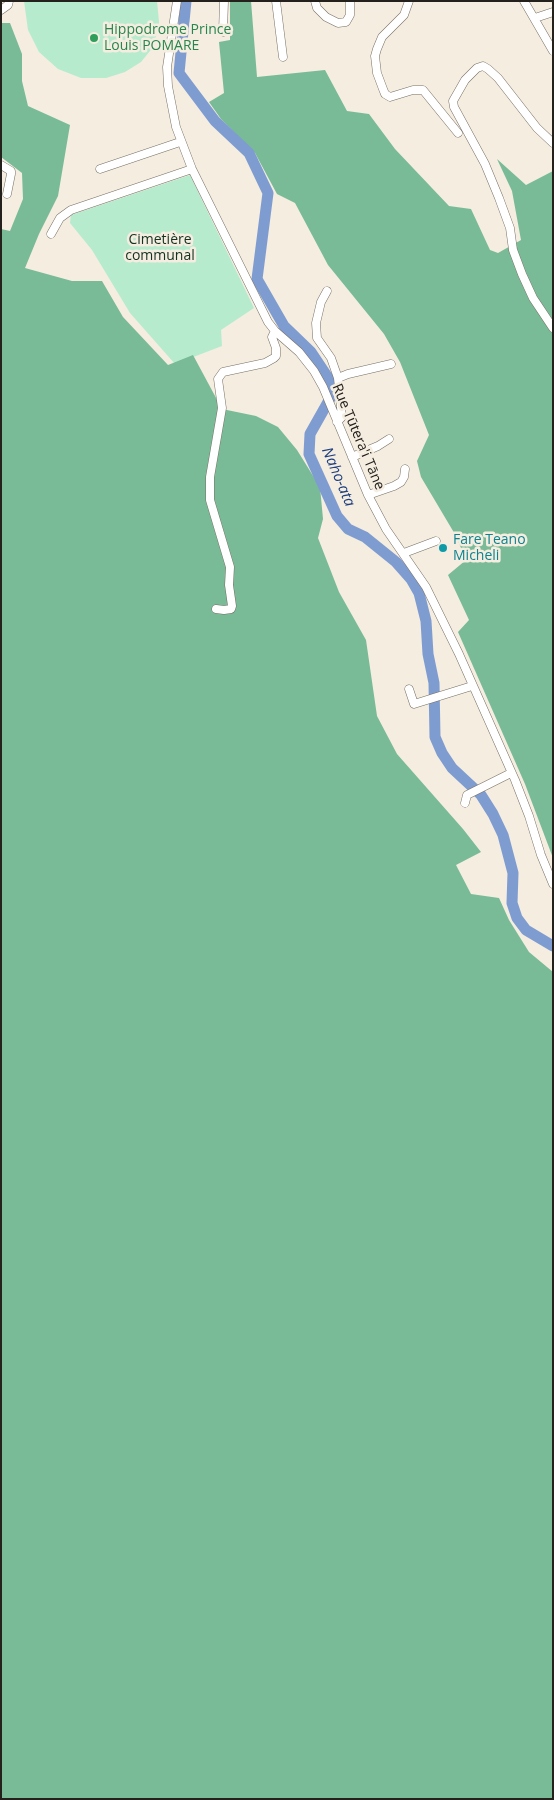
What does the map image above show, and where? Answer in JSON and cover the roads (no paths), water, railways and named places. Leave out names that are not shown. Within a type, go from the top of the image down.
[{"type":"street","points":[[1,10],[5,9],[9,1]]},
{"type":"street","name":"Rue Tūtera'i Tāne","points":[[177,1],[169,49],[167,78],[170,104],[180,142],[259,304],[274,331],[299,352],[314,371],[323,387],[368,495],[386,529],[426,587],[511,773],[529,816],[541,856],[553,884]]},
{"type":"street","points":[[223,32],[224,1]]},
{"type":"street","points":[[276,1],[283,57]]},
{"type":"street","points":[[315,1],[326,17],[338,23],[346,22],[350,16],[350,1]]},
{"type":"street","points":[[409,1],[404,15],[382,37],[375,56],[377,73],[385,94],[390,97],[413,90],[423,90],[458,133]]},
{"type":"street","points":[[524,1],[553,51]]},
{"type":"street","points":[[534,18],[553,12]]},
{"type":"street","points":[[553,142],[537,128],[498,78],[483,66],[477,68],[465,80],[453,101],[454,107],[485,164],[499,198],[510,228],[513,250],[522,274],[534,298],[553,328]]},
{"type":"street","points":[[100,169],[180,142]]},
{"type":"street","points":[[1,165],[10,171],[11,174],[7,194]]},
{"type":"street","points":[[51,234],[60,218],[71,210],[192,170]]},
{"type":"street","points":[[327,291],[316,319],[317,338],[331,358],[338,378],[342,417],[337,422]]},
{"type":"street","points":[[216,609],[231,609],[232,606],[228,585],[230,566],[210,500],[210,476],[222,408],[218,379],[223,372],[265,363],[274,358],[276,356],[276,348],[272,337],[274,331]]},
{"type":"street","points":[[338,378],[392,364]]},
{"type":"street","points":[[352,457],[389,439]]},
{"type":"street","points":[[368,495],[401,482],[405,469]]},
{"type":"street","points":[[404,553],[436,540]]},
{"type":"street","points":[[409,689],[414,704],[472,686]]},
{"type":"street","points":[[465,803],[467,795],[511,773]]},
{"type":"waterway","name":"Naho-ata","points":[[186,1],[179,73],[215,121],[249,153],[268,193],[257,279],[284,326],[311,352],[331,382],[332,395],[310,434],[309,454],[337,516],[348,529],[365,537],[396,562],[411,579],[419,593],[426,621],[428,654],[434,683],[435,737],[442,753],[452,768],[481,795],[503,835],[513,873],[512,903],[517,918],[526,930],[553,946]]},
{"type":"place","name":"Hippodrome Prince Louis POMARE","points":[[94,38]]},
{"type":"place","name":"Fare Teano Micheli","points":[[443,548]]},
{"type":"park label","name":"Cimetière communal","points":[[160,248]]}]
